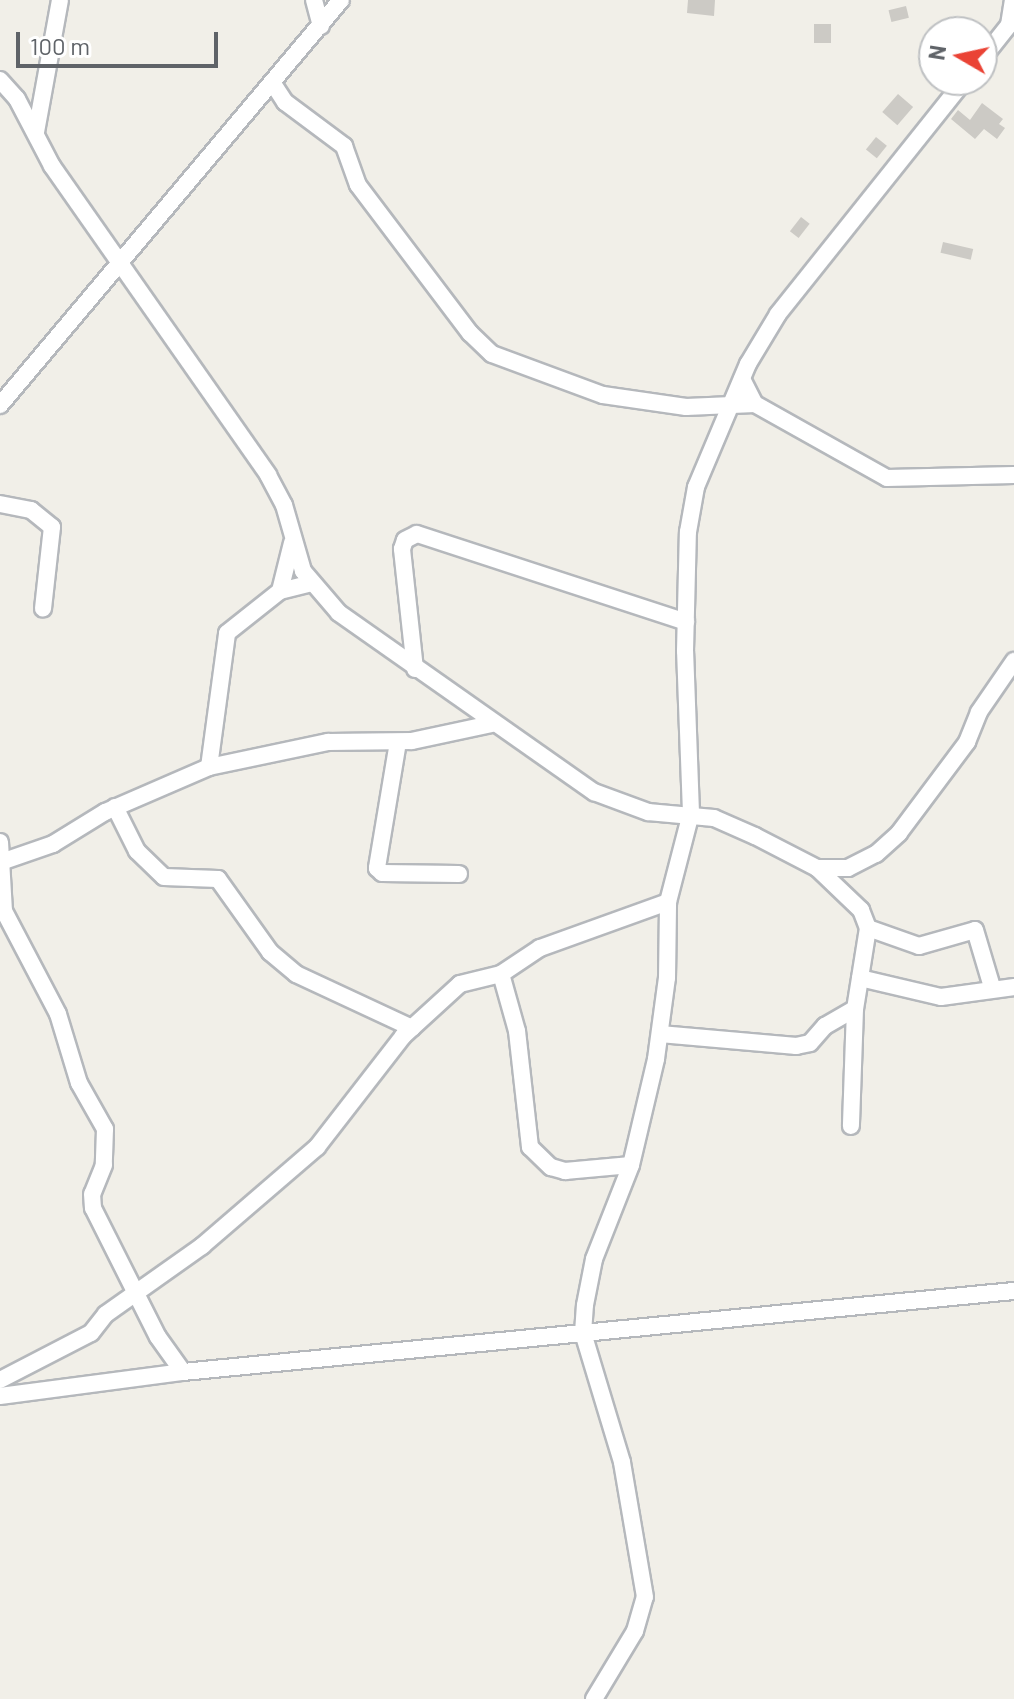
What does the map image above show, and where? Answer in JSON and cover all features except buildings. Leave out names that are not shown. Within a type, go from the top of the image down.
[{"type":"street","points":[[36,132],[60,0]]},
{"type":"street","points":[[314,0],[321,26]]},
{"type":"street","points":[[0,405],[341,0]]},
{"type":"street","points":[[998,39],[1009,25],[1013,0]]},
{"type":"street","points":[[0,80],[118,262],[268,475],[312,583],[339,613],[491,724],[604,797],[648,812],[691,813],[748,833],[817,868],[861,910],[868,928],[855,1009],[851,1126]]},
{"type":"street","points":[[272,82],[285,102],[344,146],[358,185],[470,333],[492,354],[603,395],[728,408],[755,404]]},
{"type":"street","points":[[594,1699],[643,1615],[645,1597],[622,1462],[583,1333],[594,1259],[631,1165],[660,1034],[668,902],[691,813],[686,622],[688,532],[696,487],[728,408],[778,314],[952,96]]},
{"type":"street","points":[[742,379],[755,404],[887,478],[1014,475]]},
{"type":"street","points":[[0,504],[31,510],[52,527],[43,609]]},
{"type":"street","points":[[415,669],[402,549],[405,540],[417,534],[686,622]]},
{"type":"street","points":[[280,591],[293,540]]},
{"type":"street","points":[[209,767],[223,640],[280,591],[312,583]]},
{"type":"street","points":[[817,868],[848,868],[876,854],[924,804],[1014,661]]},
{"type":"street","points":[[4,861],[53,844],[115,807],[209,767],[328,742],[398,742],[491,724]]},
{"type":"street","points":[[398,742],[377,868],[382,873],[459,874]]},
{"type":"street","points":[[115,807],[137,851],[164,877],[218,879],[270,952],[296,974],[412,1028]]},
{"type":"street","points":[[0,842],[4,861],[4,911],[58,1014],[79,1083],[105,1129],[104,1165],[92,1194],[93,1208],[158,1337],[183,1372]]},
{"type":"street","points":[[845,896],[848,868]]},
{"type":"street","points":[[0,1380],[82,1340],[137,1292],[202,1246],[317,1147],[412,1028],[460,984],[501,974],[540,948],[668,902]]},
{"type":"street","points":[[868,928],[919,946],[975,930],[992,987]]},
{"type":"street","points":[[501,974],[517,1031],[530,1147],[551,1167],[565,1171],[631,1165]]},
{"type":"street","points":[[860,978],[941,997],[992,987],[1014,987]]},
{"type":"street","points":[[660,1034],[796,1046],[810,1043],[830,1022],[855,1009]]},
{"type":"street","points":[[0,1396],[183,1372],[1014,1291]]}]
